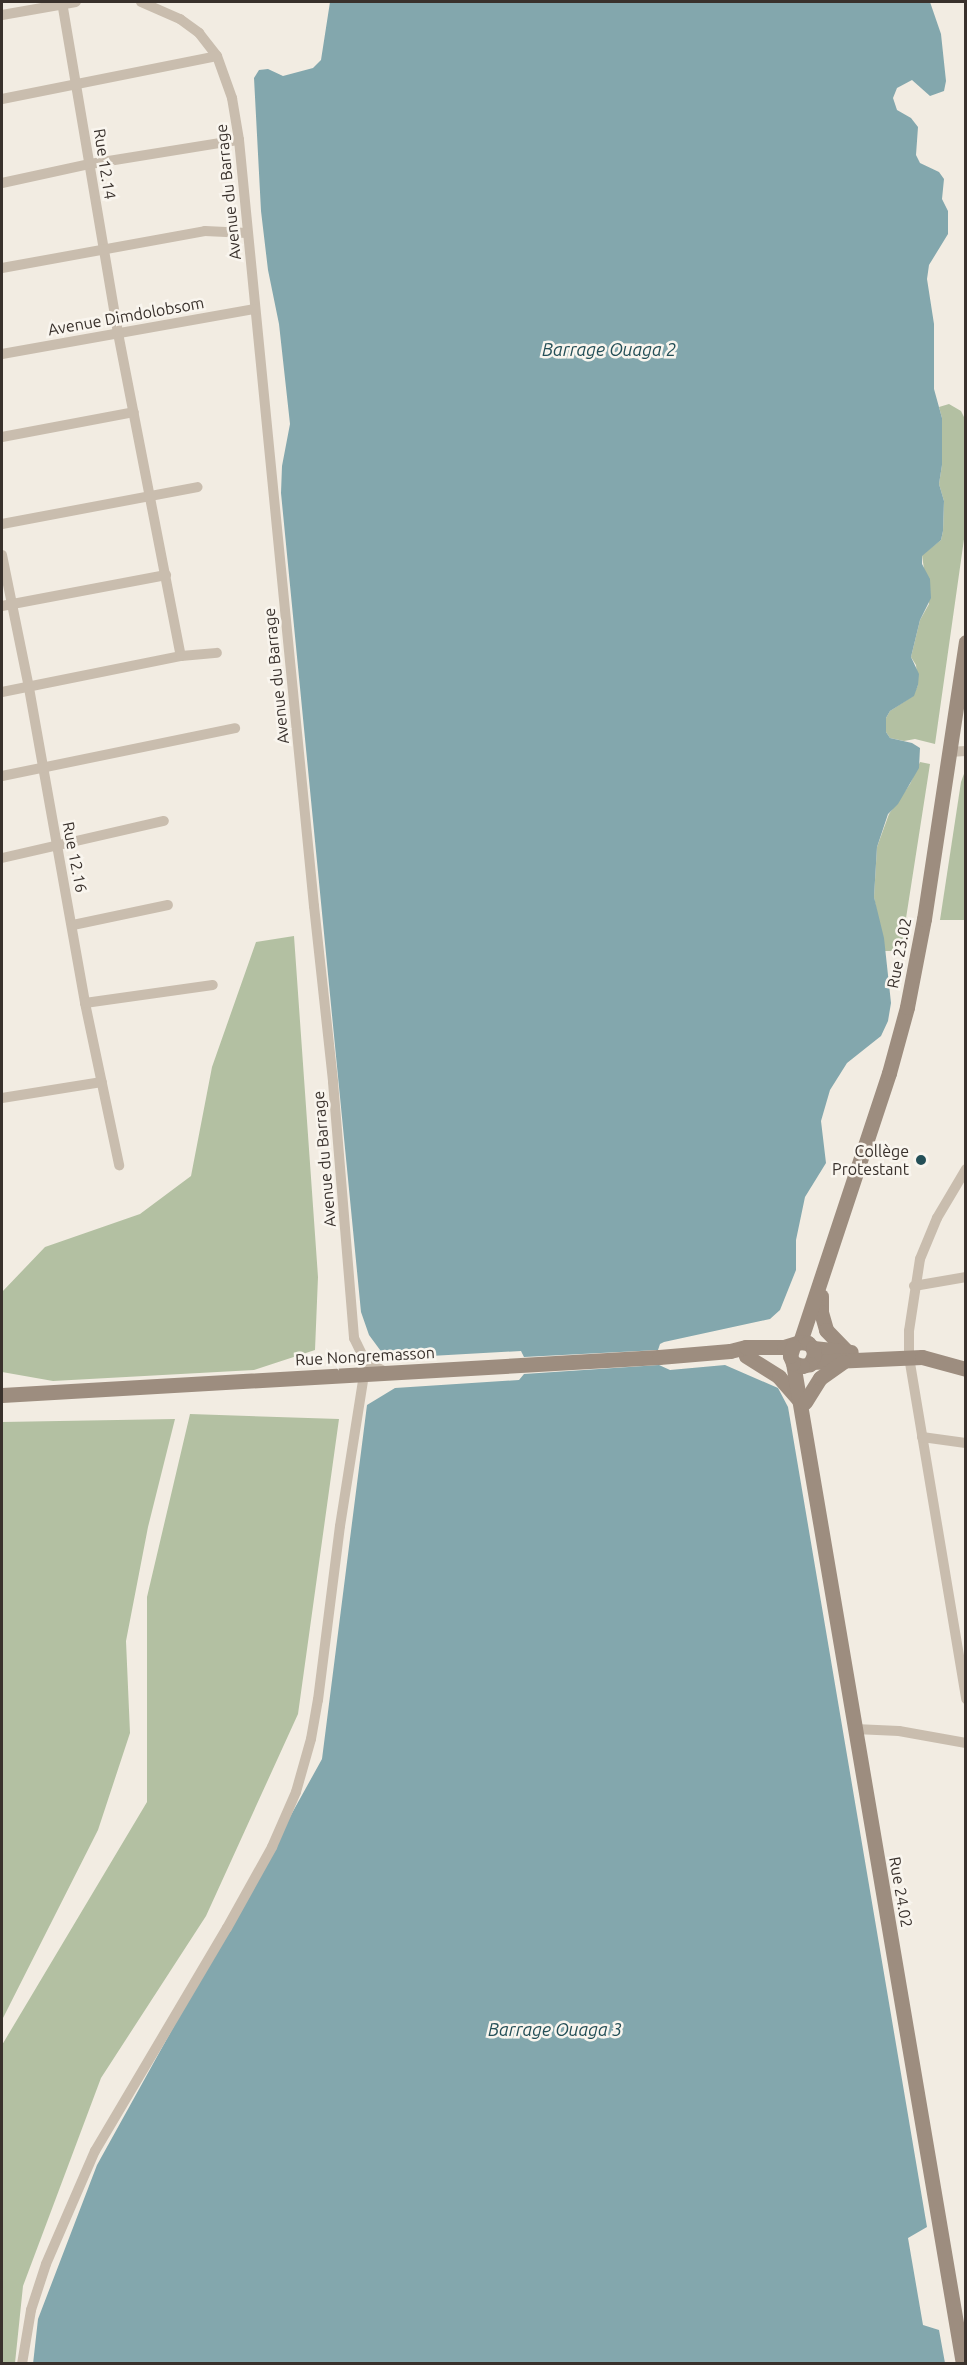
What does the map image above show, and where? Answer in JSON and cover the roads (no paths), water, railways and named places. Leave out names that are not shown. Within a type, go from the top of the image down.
[{"type":"street","points":[[2,15],[76,2]]},
{"type":"street","name":"Avenue du Barrage","points":[[141,2],[180,19],[199,33],[217,56],[232,98],[239,140],[333,1082],[354,1338],[365,1361],[390,1373]]},
{"type":"street","name":"Rue 12.14","points":[[62,3],[118,333],[181,656]]},
{"type":"street","points":[[2,99],[217,56]]},
{"type":"street","points":[[2,183],[90,165],[239,140]]},
{"type":"street","points":[[2,268],[205,231],[248,233]]},
{"type":"street","name":"Avenue Dimdolobsom","points":[[2,354],[255,309]]},
{"type":"street","points":[[2,437],[134,412]]},
{"type":"street","points":[[2,524],[198,487]]},
{"type":"street","name":"Rue 12.16","points":[[2,555],[7,605],[29,688],[42,769],[73,925],[85,1003],[119,1165]]},
{"type":"street","points":[[7,605],[166,574]]},
{"type":"street","name":"Rue 23.02","points":[[802,1354],[828,1260],[907,1007],[924,919],[966,642]]},
{"type":"street","points":[[2,692],[181,656],[218,653]]},
{"type":"street","points":[[2,776],[235,728]]},
{"type":"street","points":[[949,753],[966,751]]},
{"type":"street","points":[[2,858],[164,821]]},
{"type":"street","points":[[73,925],[168,905]]},
{"type":"street","points":[[85,1003],[213,985]]},
{"type":"street","points":[[2,1098],[102,1082]]},
{"type":"street","points":[[966,1169],[927,1240],[914,1286],[909,1356],[963,1668],[966,1699]]},
{"type":"street","name":"Rue 23.02","points":[[802,1354],[821,1296],[828,1260]]},
{"type":"street","points":[[914,1286],[966,1276]]},
{"type":"street","points":[[746,1356],[779,1377],[802,1402],[820,1378],[847,1356],[826,1330],[820,1312],[821,1296]]},
{"type":"street","name":"Rue Nongremasson","points":[[2,1395],[364,1375],[730,1351],[746,1347],[802,1354],[890,1358],[909,1356],[938,1360],[966,1369]]},
{"type":"street","name":"Rue Nongremasson","points":[[730,1351],[746,1356],[802,1354]]},
{"type":"street","name":"Rue 24.02","points":[[802,1354],[803,1426],[960,2318],[963,2364]]},
{"type":"street","points":[[22,2364],[31,2310],[46,2264],[95,2151],[238,1908],[272,1846],[296,1792],[311,1739],[318,1700],[340,1526],[364,1375]]},
{"type":"street","points":[[922,1437],[966,1443]]},
{"type":"street","points":[[855,1729],[898,1731],[966,1743]]},
{"type":"water","name":"Barrage Ouaga 2","points":[[330,2],[930,2],[941,34],[946,81],[944,91],[930,96],[912,80],[897,88],[893,98],[897,110],[911,118],[918,127],[916,155],[920,163],[939,172],[944,179],[942,199],[948,211],[948,234],[929,265],[927,279],[934,324],[934,389],[942,418],[942,465],[939,484],[944,501],[943,531],[941,540],[922,556],[922,564],[930,579],[931,598],[920,620],[911,657],[919,674],[918,685],[914,696],[890,711],[886,718],[886,732],[890,738],[912,743],[920,748],[919,768],[898,804],[888,814],[877,847],[874,897],[884,938],[891,1003],[888,1021],[881,1036],[847,1063],[830,1090],[821,1121],[826,1163],[805,1197],[796,1240],[796,1270],[780,1310],[770,1319],[664,1342],[660,1344],[658,1350],[524,1357],[521,1351],[395,1358],[383,1354],[369,1335],[361,1312],[281,493],[282,466],[290,424],[279,324],[268,270],[261,211],[254,78],[259,70],[268,69],[283,76],[313,68],[321,60]]},
{"type":"water","name":"Barrage Ouaga 3","points":[[659,1365],[670,1370],[725,1365],[778,1388],[788,1407],[927,2227],[908,2238],[923,2325],[939,2330],[945,2363],[33,2364],[38,2319],[97,2165],[322,1759],[367,1405],[395,1388],[519,1380],[524,1374]]},
{"type":"place","name":"Collège Protestant","points":[[921,1160]]}]
